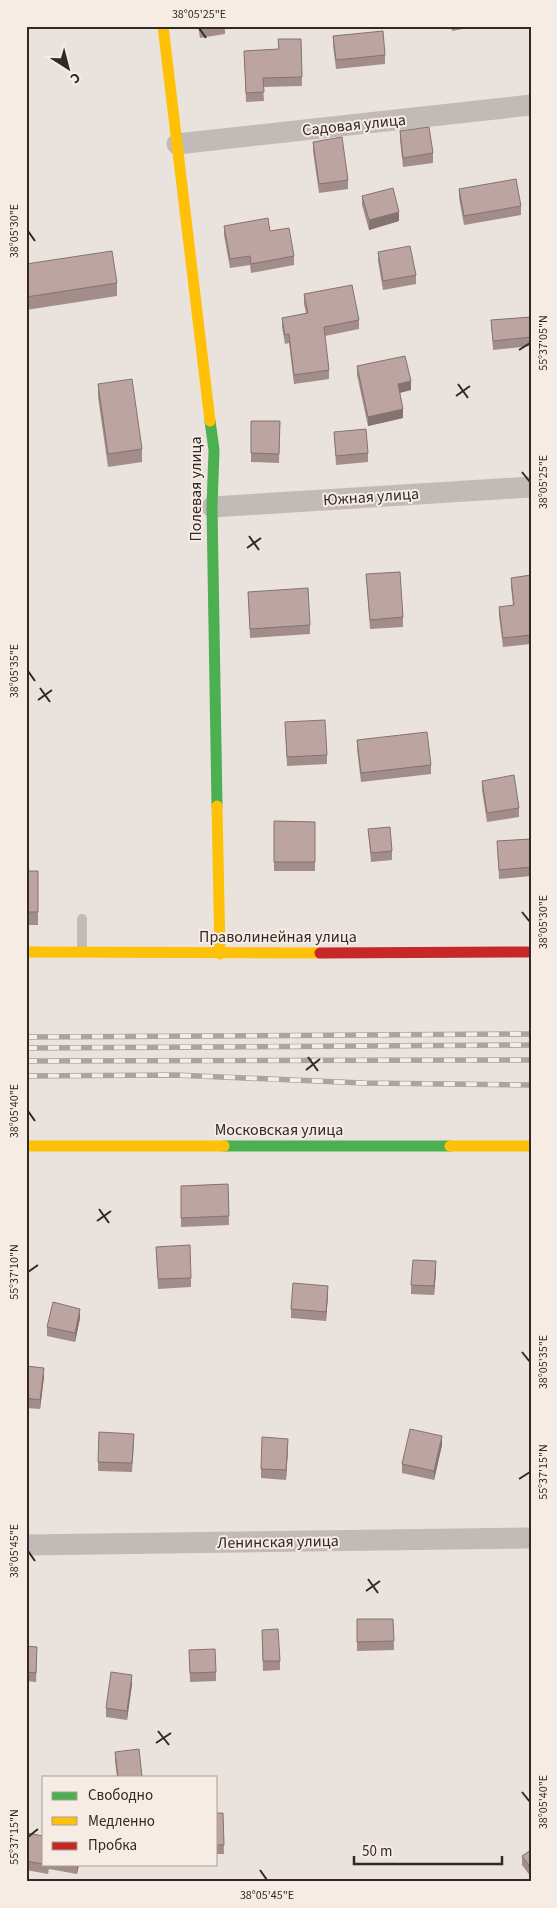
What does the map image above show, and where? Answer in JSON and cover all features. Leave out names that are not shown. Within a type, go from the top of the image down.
[{"type":"main road","name":"Полевая улица","points":[[164,26],[214,450],[212,507],[220,954]]},
{"type":"main road","name":"Праволинейная улица","points":[[26,952],[82,951],[220,954],[531,952]]},
{"type":"main road","name":"Московская улица","points":[[28,1150],[531,1146]]},
{"type":"street","name":"Садовая улица","points":[[177,144],[531,106]]},
{"type":"street","name":"Южная улица","points":[[212,507],[531,487]]},
{"type":"street","name":"Ленинская улица","points":[[26,1545],[531,1538]]},
{"type":"lane","points":[[82,919],[82,951]]},
{"type":"building","points":[[200,26],[215,26],[200,29]]},
{"type":"building","points":[[383,31],[385,55],[336,60],[333,36]]},
{"type":"building","points":[[278,39],[301,39],[302,77],[263,78],[264,92],[246,93],[244,51],[279,49]]},
{"type":"building","points":[[429,127],[433,153],[403,158],[400,131]]},
{"type":"building","points":[[342,137],[348,180],[319,184],[313,142]]},
{"type":"building","points":[[516,179],[521,206],[464,216],[459,189]]},
{"type":"building","points":[[393,188],[399,212],[369,220],[362,196]]},
{"type":"building","points":[[268,218],[270,231],[289,228],[294,256],[251,264],[250,256],[230,259],[224,226]]},
{"type":"building","points":[[410,246],[416,275],[383,281],[378,252]]},
{"type":"building","points":[[112,251],[117,283],[26,297],[26,264]]},
{"type":"building","points":[[352,285],[359,320],[324,327],[329,370],[294,375],[289,334],[285,335],[282,318],[308,313],[304,294]]},
{"type":"building","points":[[531,317],[531,337],[493,341],[491,320]]},
{"type":"building","points":[[405,356],[411,381],[398,384],[403,409],[368,417],[357,366]]},
{"type":"building","points":[[132,379],[142,449],[108,454],[98,384]]},
{"type":"building","points":[[251,421],[280,421],[279,454],[251,453]]},
{"type":"building","points":[[366,429],[368,453],[336,456],[334,432]]},
{"type":"building","points":[[400,572],[403,617],[370,620],[366,574]]},
{"type":"building","points":[[531,575],[531,635],[503,638],[499,607],[514,605],[511,578]]},
{"type":"building","points":[[308,588],[310,625],[250,629],[248,592]]},
{"type":"building","points":[[325,720],[327,755],[287,757],[285,722]]},
{"type":"building","points":[[427,732],[431,765],[361,773],[357,740]]},
{"type":"building","points":[[514,775],[519,808],[487,813],[482,781]]},
{"type":"building","points":[[274,821],[315,822],[315,862],[274,862]]},
{"type":"building","points":[[390,827],[392,851],[371,853],[368,829]]},
{"type":"building","points":[[531,839],[531,867],[499,870],[497,841]]},
{"type":"building","points":[[26,871],[38,871],[38,912],[26,912]]},
{"type":"building","points":[[228,1184],[229,1216],[181,1218],[181,1186]]},
{"type":"building","points":[[190,1245],[191,1278],[158,1279],[156,1247]]},
{"type":"building","points":[[413,1260],[436,1261],[434,1286],[411,1285]]},
{"type":"building","points":[[293,1283],[328,1286],[326,1312],[291,1309]]},
{"type":"building","points":[[53,1302],[80,1309],[75,1333],[47,1327]]},
{"type":"building","points":[[26,1366],[44,1368],[40,1400],[26,1398]]},
{"type":"building","points":[[410,1429],[442,1436],[434,1471],[402,1464]]},
{"type":"building","points":[[99,1432],[134,1434],[132,1463],[98,1462]]},
{"type":"building","points":[[262,1437],[288,1439],[286,1470],[261,1469]]},
{"type":"building","points":[[27,1619],[27,1635],[26,1635]]},
{"type":"building","points":[[357,1619],[393,1619],[394,1641],[357,1642]]},
{"type":"building","points":[[278,1629],[280,1661],[263,1661],[262,1630]]},
{"type":"building","points":[[26,1646],[37,1647],[36,1673],[26,1672]]},
{"type":"building","points":[[215,1649],[216,1672],[190,1673],[189,1650]]},
{"type":"building","points":[[111,1672],[132,1675],[127,1711],[106,1708]]},
{"type":"building","points":[[139,1749],[142,1776],[118,1776],[115,1752]]},
{"type":"building","points":[[218,1813],[223,1813],[224,1845],[218,1845]]},
{"type":"building","points":[[26,1833],[42,1836],[42,1864],[26,1861]]},
{"type":"building","points":[[531,1850],[531,1868],[522,1856]]},
{"type":"railway","points":[[26,1037],[531,1034]]},
{"type":"railway","points":[[26,1048],[531,1045]]},
{"type":"railway","points":[[26,1061],[531,1060]]},
{"type":"railway","points":[[26,1076],[175,1075],[363,1083],[531,1085]]},
{"type":"traffic: fast","points":[[210,421],[214,450],[212,507],[217,806]]},
{"type":"traffic: fast","points":[[224,1146],[450,1146]]},
{"type":"traffic: slow","points":[[163,26],[210,421]]},
{"type":"traffic: slow","points":[[217,806],[220,954]]},
{"type":"traffic: slow","points":[[26,952],[320,953]]},
{"type":"traffic: slow","points":[[26,1146],[224,1146]]},
{"type":"traffic: slow","points":[[450,1146],[531,1146]]},
{"type":"traffic: jam","points":[[320,953],[531,952]]}]
